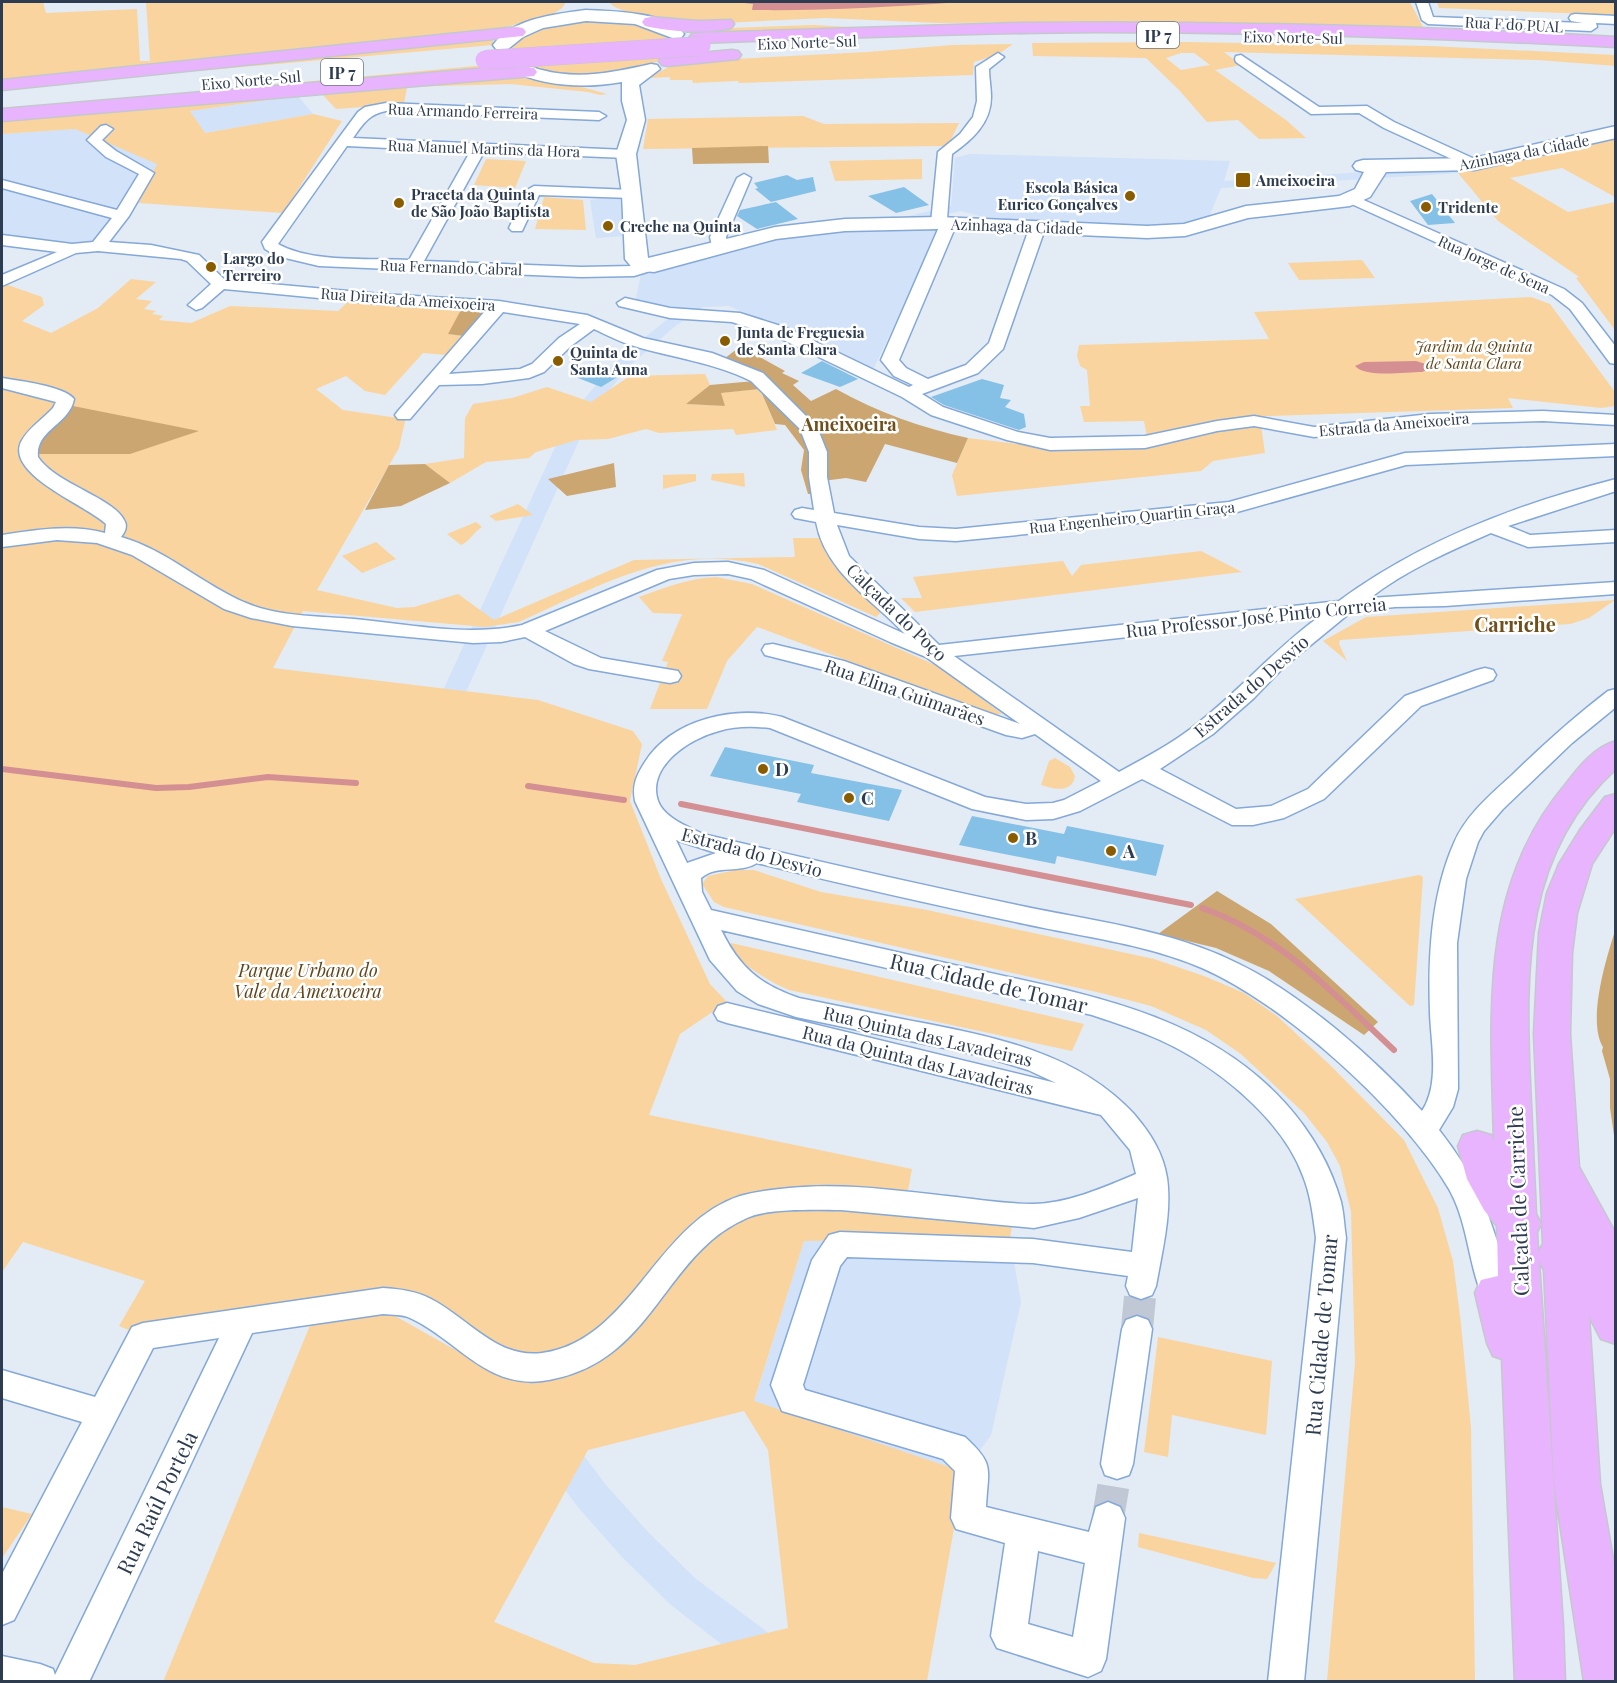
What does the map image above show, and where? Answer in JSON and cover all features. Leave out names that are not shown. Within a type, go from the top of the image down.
[{"type":"highway","points":[[651,22],[697,26],[847,21],[1007,25],[1030,32]]},
{"type":"highway","name":"Eixo Norte-Sul","points":[[198,81],[484,56],[699,42],[1030,32],[1346,31],[1616,42]]},
{"type":"highway","points":[[7,99],[198,81],[517,32]]},
{"type":"highway","points":[[780,52],[1030,32]]},
{"type":"highway","name":"Eixo Norte-Sul","points":[[1030,32],[1307,38],[1616,50]]},
{"type":"highway","points":[[673,57],[746,54]]},
{"type":"highway","points":[[7,99],[198,81],[528,72]]},
{"type":"highway","name":"Calçada de Carriche","points":[[1540,1682],[1539,1626],[1516,1220],[1510,1026],[1513,957],[1523,892],[1537,852],[1566,804],[1598,766],[1616,751]]},
{"type":"highway","points":[[1609,1682],[1577,1484],[1552,1034],[1553,971],[1559,921],[1571,875],[1588,842],[1616,804]]},
{"type":"highway","points":[[1477,1146],[1481,1167],[1488,1185],[1503,1207],[1601,1298],[1616,1326]]},
{"type":"highway","points":[[1559,1154],[1566,1181],[1590,1221],[1605,1254],[1616,1291]]},
{"type":"highway","points":[[1496,1293],[1514,1366],[1531,1486]]},
{"type":"street","points":[[502,45],[517,32],[571,12],[580,2]]},
{"type":"street","points":[[598,2],[605,9],[622,17]]},
{"type":"street","name":"Rua F do PUAL","points":[[1425,11],[1592,27],[1588,19],[1616,20]]},
{"type":"street","points":[[556,19],[589,16],[622,17],[651,22],[675,34]]},
{"type":"street","points":[[434,380],[482,379],[523,374],[538,368],[565,342],[597,324],[641,268],[626,154],[636,120],[631,101],[630,83],[644,72],[673,57]]},
{"type":"street","points":[[927,386],[900,372],[890,360],[944,223],[945,152],[962,141],[978,122],[984,106],[983,68],[998,57]]},
{"type":"street","points":[[1241,59],[1316,111],[1362,109],[1389,125],[1474,164]]},
{"type":"street","points":[[511,64],[528,72],[576,79],[609,89],[631,101]]},
{"type":"street","points":[[576,79],[612,78],[644,72]]},
{"type":"street","name":"Rua Armando Ferreira","points":[[271,246],[270,242],[365,112],[377,108],[599,116]]},
{"type":"street","points":[[98,246],[121,216],[147,173],[111,154],[94,140],[106,129]]},
{"type":"street","name":"Azinhaga da Cidade","points":[[641,268],[684,256],[721,238],[741,242],[803,228],[944,223],[1169,232],[1202,226],[1246,212],[1335,204],[1363,193],[1377,166],[1474,164],[1616,132]]},
{"type":"street","name":"Rua Manuel Martins da Hora","points":[[343,142],[626,154]]},
{"type":"street","points":[[413,266],[479,149]]},
{"type":"street","points":[[721,238],[744,178]]},
{"type":"street","points":[[2,184],[121,216]]},
{"type":"street","points":[[517,228],[534,190],[632,194]]},
{"type":"street","name":"Rua Jorge de Sena","points":[[1350,198],[1558,292],[1576,306],[1616,359]]},
{"type":"street","points":[[908,393],[972,369],[997,345],[1038,226]]},
{"type":"street","points":[[2,240],[72,249],[98,246],[151,250],[193,258],[220,284],[196,305]]},
{"type":"street","name":"Rua Fernando Cabral","points":[[271,246],[283,253],[319,261],[559,271],[641,268],[670,313],[734,317]]},
{"type":"street","points":[[2,281],[72,249]]},
{"type":"street","name":"Rua Direita da Ameixoeira","points":[[220,284],[381,299],[499,306],[533,310],[597,324]]},
{"type":"street","points":[[404,415],[499,306]]},
{"type":"street","name":"Estrada da Ameixoeira","points":[[734,317],[781,332],[908,393],[937,411],[1013,436],[1050,444],[1135,443],[1217,426],[1260,422],[1314,432],[1430,418],[1543,416],[1616,420]]},
{"type":"street","name":"Calçada do Poço","points":[[597,324],[638,342],[731,364],[757,377],[808,427],[814,437],[818,452],[818,477],[824,518],[840,558],[934,652],[1118,782]]},
{"type":"street","points":[[2,383],[42,391],[65,399],[64,407],[30,442],[27,454],[30,461],[52,480],[106,511],[116,522],[116,531],[110,539]]},
{"type":"street","name":"Rua Engenheiro Quartin Graça","points":[[802,514],[919,533],[956,535],[1230,508],[1405,459],[1616,450]]},
{"type":"street","name":"Estrada do Desvio","points":[[1496,1293],[1482,1235],[1460,1182],[1423,1130],[1363,1071],[1296,1011],[1269,991],[1209,961],[1153,943],[849,878],[696,840],[673,831],[660,821],[647,805],[645,784],[648,775],[664,751],[680,739],[699,729],[743,720],[774,722],[980,804],[1026,812],[1053,811],[1072,806],[1161,759],[1205,729],[1246,693],[1276,662],[1378,582],[1418,560],[1491,526],[1556,502],[1616,485]]},
{"type":"street","points":[[1491,526],[1528,541],[1616,536]]},
{"type":"street","points":[[2,542],[35,535],[74,532],[110,539],[151,556],[231,604],[264,615],[473,637],[501,636],[528,630],[664,574],[694,569],[728,568],[757,574],[897,638],[934,652]]},
{"type":"street","name":"Rua Professor José Pinto Correia","points":[[934,652],[1395,601],[1445,600],[1616,588]]},
{"type":"street","points":[[528,630],[582,659],[597,664],[670,676]]},
{"type":"street","name":"Rua Elina Guimarães","points":[[773,650],[836,666],[1014,730],[1022,731],[1036,726]]},
{"type":"street","points":[[1142,769],[1232,817],[1249,818],[1290,807],[1316,794],[1413,701],[1485,675]]},
{"type":"street","points":[[1423,1130],[1440,1106],[1446,1084],[1443,1002],[1445,956],[1451,895],[1458,862],[1467,840],[1481,817],[1568,734],[1616,696]]},
{"type":"street","points":[[647,805],[696,904]]},
{"type":"street","points":[[696,904],[689,876],[698,868],[730,860],[767,858]]},
{"type":"street","name":"Rua Quinta das Lavadeiras","points":[[696,904],[723,960],[746,984],[767,997],[796,1007],[993,1047],[1041,1062],[1085,1086],[1110,1107],[1145,1149],[1153,1179],[1152,1212],[1143,1276],[1033,1251],[840,1244],[827,1260],[787,1386],[793,1401],[953,1447],[972,1465],[968,1518],[1024,1532],[1106,1535],[1088,1659],[1009,1636],[1024,1532]]},
{"type":"street","name":"Rua Cidade de Tomar","points":[[696,904],[1134,1018],[1174,1035],[1209,1055],[1240,1078],[1271,1107],[1292,1133],[1310,1159],[1326,1201],[1331,1238],[1286,1682]]},
{"type":"street","name":"Rua da Quinta das Lavadeiras","points":[[727,1013],[1110,1107]]},
{"type":"street","points":[[6,1589],[103,1414],[143,1336],[383,1301],[408,1303],[423,1309],[493,1360],[516,1367],[543,1367],[573,1359],[599,1345],[625,1323],[684,1251],[708,1227],[735,1210],[762,1202],[801,1197],[842,1197],[1034,1216],[1054,1213],[1114,1196],[1153,1179]]},
{"type":"street","name":"Rua Raúl Portela","points":[[70,1682],[242,1322]]},
{"type":"street","points":[[1117,1464],[1137,1329]]},
{"type":"street","points":[[2,1384],[103,1414]]},
{"type":"street","points":[[2,1674],[40,1682]]},
{"type":"shaded area","points":[[735,2],[960,2],[856,8],[752,10],[753,4]]},
{"type":"shaded area","points":[[298,96],[313,114],[205,133],[190,111]]},
{"type":"shaded area","points":[[75,129],[158,164],[139,203],[92,245],[47,245],[2,238],[2,134]]},
{"type":"shaded area","points":[[768,146],[769,163],[693,164],[692,148]]},
{"type":"shaded area","points":[[970,154],[1230,161],[1224,181],[1615,156],[1615,163],[1221,188],[1209,217],[1187,224],[1134,227],[991,219],[961,211],[943,215],[933,227],[940,229],[872,372],[805,338],[729,306],[703,307],[674,327],[633,363],[611,388],[586,425],[451,725],[563,1428],[606,1485],[649,1533],[696,1579],[786,1646],[764,1677],[671,1605],[622,1557],[577,1506],[533,1446],[428,723],[557,443],[580,404],[617,360],[680,309],[635,303],[641,274],[777,238],[862,227],[951,206],[955,158]]},
{"type":"shaded area","name":"Creche na Quinta","points":[[620,197],[624,236],[596,238],[590,200]]},
{"type":"shaded area","points":[[463,306],[492,308],[464,336],[448,334]]},
{"type":"shaded area","points":[[737,349],[749,351],[785,371],[782,373],[799,381],[793,385],[811,401],[836,389],[900,418],[968,438],[957,463],[885,444],[866,482],[846,478],[815,482],[815,494],[808,494],[801,470],[804,450],[785,425],[775,424],[760,389],[721,393],[725,406],[686,404],[710,385],[755,381],[759,372],[725,358]]},
{"type":"shaded area","points":[[1416,361],[1429,365],[1430,369],[1422,372],[1376,373],[1360,370],[1355,366],[1364,362]]},
{"type":"shaded area","points":[[73,406],[199,431],[130,454],[34,454],[61,412]]},
{"type":"shaded area","points":[[614,463],[616,487],[567,496],[548,479]]},
{"type":"shaded area","points":[[425,464],[450,483],[401,506],[365,510],[389,465]]},
{"type":"shaded area","points":[[1217,891],[1271,924],[1378,1022],[1364,1035],[1269,971],[1216,948],[1158,934]]},
{"type":"shaded area","points":[[1615,931],[1615,1142],[1610,1108],[1610,1079],[1599,1036],[1597,1006]]},
{"type":"shaded area","points":[[1010,1239],[1021,1302],[991,1435],[964,1472],[754,1402],[804,1241]]},
{"type":"green space","points":[[2,2],[43,2],[46,13],[137,9],[140,61],[150,61],[146,2],[566,2],[553,14],[485,33],[2,81]]},
{"type":"green space","points":[[609,2],[1410,2],[1424,29],[1061,22],[939,23],[825,18],[702,24],[626,12]]},
{"type":"green space","points":[[1437,2],[1615,2],[1615,15],[1439,8]]},
{"type":"green space","points":[[608,20],[649,27],[663,34],[669,40],[664,58],[652,64],[617,73],[576,76],[541,72],[526,65],[512,51],[517,41],[538,29],[568,23]]},
{"type":"green space","points":[[813,25],[851,27],[703,33],[703,29]]},
{"type":"green space","points":[[493,40],[493,45],[197,71],[197,69]]},
{"type":"green space","points":[[1186,42],[1431,46],[1615,55],[1616,66],[1538,60],[1224,52],[1241,65],[1215,70],[1286,120],[1306,138],[1259,139],[1238,120],[1207,122],[1179,90],[1146,58],[1033,56],[1032,43]],"holes":[[[1181,53],[1194,53],[1210,65],[1181,70],[1166,58]]]},
{"type":"green space","points":[[1013,44],[997,55],[974,62],[973,75],[739,83],[738,81],[693,83],[692,80],[670,80],[670,77],[647,78],[669,67],[697,61],[952,45]]},
{"type":"green space","points":[[486,65],[505,69],[11,109]]},
{"type":"green space","points":[[514,77],[575,85],[607,94],[510,84],[407,87],[404,104],[336,109],[321,93]]},
{"type":"green space","points":[[298,96],[190,111],[205,133],[313,114],[342,121],[283,213],[139,203],[157,164],[75,129],[2,134],[2,120]]},
{"type":"green space","points":[[803,116],[824,124],[959,123],[948,146],[643,149],[648,119]]},
{"type":"green space","points":[[1615,138],[1615,197],[1562,168],[1510,178],[1568,212],[1615,202],[1615,330],[1576,278],[1579,277],[1498,221],[1458,173]]},
{"type":"green space","points":[[486,159],[526,161],[515,188],[474,185]]},
{"type":"green space","points":[[922,159],[922,179],[835,181],[829,161]]},
{"type":"green space","points":[[544,197],[583,200],[586,230],[535,229]]},
{"type":"green space","points":[[1362,260],[1375,278],[1299,280],[1288,263]]},
{"type":"green space","name":"Parque Urbano do Vale da Ameixoeira","points":[[131,279],[156,282],[136,299],[152,301],[144,309],[156,311],[152,314],[163,316],[159,320],[191,323],[230,306],[338,311],[351,299],[463,306],[449,334],[464,336],[446,355],[423,353],[385,395],[365,391],[346,376],[316,389],[343,410],[406,417],[399,448],[317,590],[397,608],[414,607],[458,594],[494,620],[634,560],[795,557],[793,538],[820,538],[837,570],[881,612],[876,617],[758,564],[725,559],[694,560],[664,564],[635,572],[519,622],[485,627],[303,611],[273,668],[538,700],[633,731],[642,744],[630,801],[661,879],[710,984],[727,1002],[680,1034],[649,1115],[912,1169],[907,1196],[802,1188],[726,1201],[698,1221],[621,1313],[543,1367],[423,1309],[143,1336],[119,1326],[145,1281],[23,1242],[2,1272],[2,285],[5,284],[42,297],[44,305],[22,321],[51,333],[98,308]]},
{"type":"green space","name":"Jardim da Quinta de Santa Clara","points":[[1531,297],[1550,304],[1615,392],[1615,406],[1601,408],[1508,398],[1513,408],[1242,417],[1172,434],[1147,437],[1144,421],[1084,422],[1080,406],[1090,406],[1087,370],[1080,366],[1077,356],[1079,345],[1269,339],[1254,312]]},
{"type":"green space","points":[[705,374],[710,385],[687,404],[725,406],[720,393],[760,389],[777,430],[736,435],[733,429],[659,433],[646,429],[608,439],[577,440],[536,452],[529,458],[486,462],[450,483],[425,464],[464,458],[465,418],[473,404],[512,398],[547,387],[591,402],[630,376]]},
{"type":"green space","points":[[1261,425],[1265,453],[1213,461],[1201,471],[957,496],[952,475],[968,438],[1058,449]]},
{"type":"green space","points":[[744,473],[745,487],[711,480],[712,474]]},
{"type":"green space","points":[[696,474],[696,481],[663,489],[663,475]]},
{"type":"green space","points":[[518,504],[533,515],[496,521],[489,516]]},
{"type":"green space","points":[[476,522],[482,527],[461,545],[447,534]]},
{"type":"green space","points":[[376,542],[396,559],[362,573],[342,556]]},
{"type":"green space","points":[[1201,551],[1242,572],[915,612],[901,598],[922,598],[913,577],[1063,561],[1072,576],[1081,565]]},
{"type":"green space","points":[[716,577],[752,584],[940,667],[1002,714],[994,715],[757,627],[727,661],[707,709],[650,709],[668,662],[662,661],[682,614],[653,613],[639,597],[686,581]]},
{"type":"green space","points":[[1615,600],[1589,618],[1570,624],[1340,640],[1339,644],[1347,661],[1323,641],[1366,617]]},
{"type":"green space","points":[[1055,758],[1070,767],[1075,776],[1070,786],[1066,788],[1056,789],[1041,785],[1049,761]]},
{"type":"green space","points":[[735,870],[754,870],[821,892],[927,910],[1154,959],[1204,976],[1244,993],[1277,1016],[1330,1065],[1404,1140],[1438,1208],[1453,1261],[1471,1428],[1475,1681],[1327,1681],[1355,1363],[1351,1212],[1340,1166],[1327,1142],[1304,1113],[1241,1054],[1206,1030],[1151,1006],[724,907],[714,902],[702,884],[708,876]]},
{"type":"green space","points":[[1419,875],[1423,877],[1414,1005],[1410,1006],[1295,899]]},
{"type":"green space","points":[[731,943],[1084,1024],[1072,1051],[789,990],[765,978],[744,963],[730,951]]},
{"type":"green space","points":[[838,1206],[1012,1225],[1010,1239],[804,1241],[754,1401],[964,1472],[927,1681],[163,1682],[311,1323],[388,1312],[491,1370],[581,1366],[715,1231],[756,1214],[787,1208]],"holes":[[[744,1411],[768,1450],[788,1628],[635,1665],[594,1663],[494,1622],[588,1450]]]},
{"type":"green space","points":[[1158,1337],[1272,1361],[1266,1435],[1172,1415],[1168,1457],[1144,1452]]},
{"type":"green space","points":[[2,1507],[32,1514],[2,1558]]},
{"type":"green space","points":[[1139,1533],[1276,1563],[1267,1579],[1253,1578],[1138,1547]]},
{"type":"building","points":[[787,175],[797,180],[813,177],[816,191],[771,202],[755,189],[758,188],[754,183]]},
{"type":"building","points":[[904,187],[929,205],[896,213],[868,196]]},
{"type":"building","points":[[1432,194],[1455,223],[1428,225],[1410,201]]},
{"type":"building","points":[[776,202],[798,219],[757,229],[737,216],[740,210]]},
{"type":"building","points":[[822,361],[858,379],[840,387],[801,373]]},
{"type":"building","points":[[594,368],[619,376],[601,387],[578,378]]},
{"type":"building","points":[[982,379],[1004,385],[1000,398],[1011,400],[1005,407],[1024,414],[1026,427],[1019,430],[944,405],[931,397]]},
{"type":"building","points":[[725,747],[814,765],[811,773],[902,790],[889,821],[797,802],[801,794],[710,776]]},
{"type":"building","points":[[972,816],[1064,834],[1067,826],[1164,845],[1156,876],[1057,856],[1055,864],[959,845]]},
{"type":"waterway","points":[[2,769],[156,788],[189,787],[268,777],[356,783]]},
{"type":"waterway","points":[[528,786],[624,800]]},
{"type":"waterway","points":[[681,804],[1191,905]]},
{"type":"waterway","points":[[1202,908],[1257,934],[1281,950],[1328,988],[1394,1050]]},
{"type":"tunnel","points":[[1137,1329],[1141,1286]]},
{"type":"tunnel","points":[[1108,1518],[1117,1464]]},
{"type":"place","name":"Ameixoeira","points":[[1243,180]]},
{"type":"place","name":"Escola Básica Eurico Gonçalves","points":[[1130,196]]},
{"type":"place","name":"Praceta da Quinta de São João Baptista","points":[[399,203]]},
{"type":"place","name":"Tridente","points":[[1426,207]]},
{"type":"place","name":"Creche na Quinta","points":[[608,226]]},
{"type":"place","name":"Largo do Terreiro","points":[[211,267]]},
{"type":"place","name":"Junta de Freguesia de Santa Clara","points":[[725,341]]},
{"type":"place","name":"Quinta de Santa Anna","points":[[558,361]]},
{"type":"place","name":"D","points":[[763,769]]},
{"type":"place","name":"C","points":[[849,798]]},
{"type":"place","name":"B","points":[[1013,838]]},
{"type":"place","name":"A","points":[[1111,851]]},
{"type":"district","name":"Ameixoeira","points":[[849,424]]},
{"type":"district","name":"Carriche","points":[[1515,623]]}]
